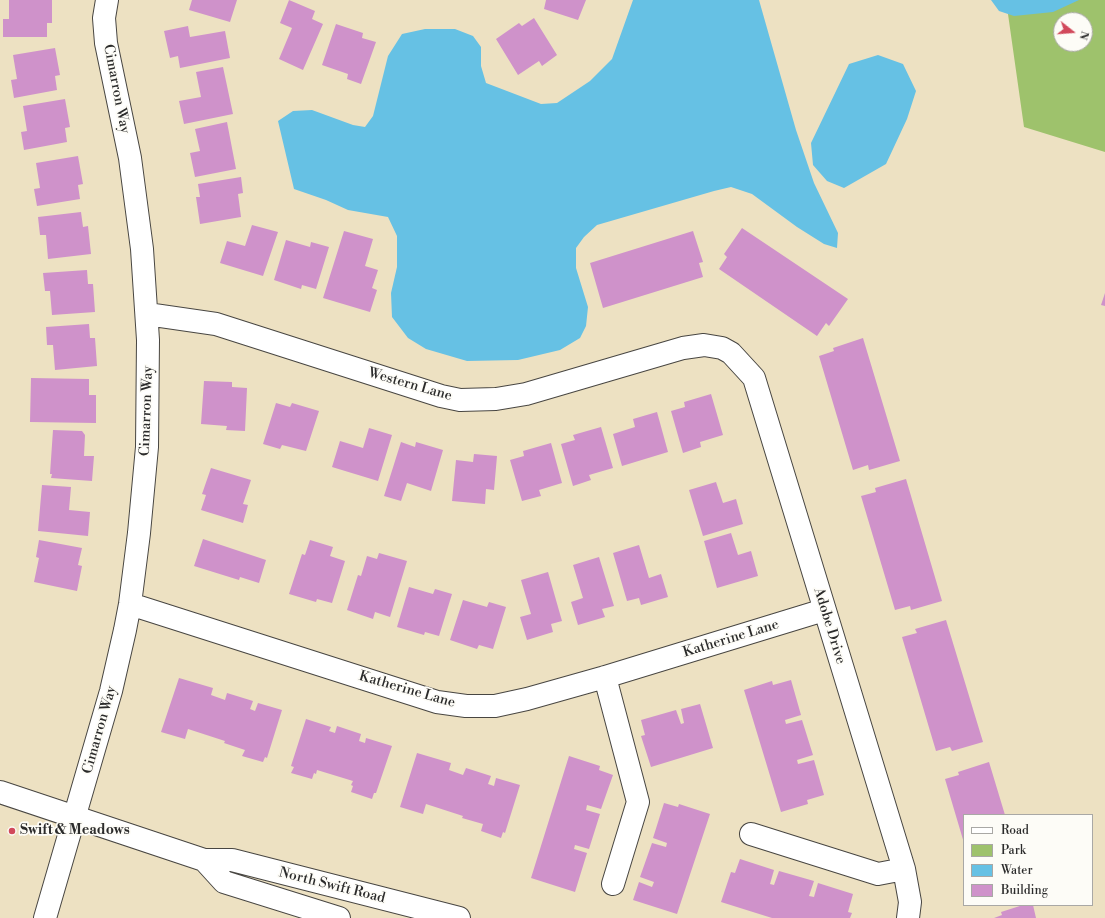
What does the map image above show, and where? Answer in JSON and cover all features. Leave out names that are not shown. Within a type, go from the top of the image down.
[{"type":"street","name":"Cimarron Way","points":[[45,918],[111,691],[130,604],[139,533],[147,447],[147,314],[142,249],[130,158],[106,43],[104,18],[106,0]]},
{"type":"street","name":"Western Lane","points":[[147,314],[216,324],[441,396],[460,400],[496,399],[526,394],[683,348],[704,345],[722,348]]},
{"type":"street","name":"Adobe Drive","points":[[722,348],[731,353],[754,378],[904,869],[910,902],[908,918]]},
{"type":"street","name":"Katherine Lane","points":[[130,604],[437,702],[466,706],[494,706],[528,699],[824,610]]},
{"type":"street","points":[[605,677],[638,802],[613,884]]},
{"type":"street","name":"North Swift Road","points":[[0,792],[204,860],[232,860],[459,918]]},
{"type":"street","points":[[751,834],[878,874],[904,869]]},
{"type":"street","name":"North Swift Road","points":[[204,860],[224,882],[339,918]]},
{"type":"green space","points":[[1006,0],[1105,0],[1105,152],[1024,127]]},
{"type":"water","points":[[633,0],[759,0],[796,130],[814,183],[838,233],[837,248],[824,244],[797,227],[752,194],[731,187],[597,225],[584,237],[576,248],[576,268],[588,307],[586,326],[580,338],[560,350],[518,360],[467,361],[426,349],[408,338],[392,317],[391,293],[397,267],[397,236],[388,217],[348,210],[326,200],[294,189],[278,121],[293,111],[312,110],[353,125],[365,127],[373,116],[388,56],[402,34],[425,29],[455,29],[473,36],[481,47],[481,66],[486,83],[541,104],[557,103],[590,81],[612,59]]},
{"type":"water","points":[[991,0],[1079,0],[1053,12],[1014,16],[999,11]]},
{"type":"water","points":[[878,55],[903,64],[916,91],[907,119],[886,164],[844,188],[827,181],[813,165],[811,143],[849,64]]},
{"type":"building","points":[[9,0],[52,0],[52,23],[47,23],[47,37],[3,37],[3,19],[9,19]]},
{"type":"building","points":[[192,0],[237,0],[230,22],[189,10]]},
{"type":"building","points":[[289,0],[315,11],[312,19],[323,24],[303,70],[279,59],[292,28],[280,23]]},
{"type":"building","points":[[546,0],[586,0],[578,20],[544,9]]},
{"type":"building","points":[[534,18],[557,55],[542,66],[539,61],[518,75],[496,39],[519,23],[522,26]]},
{"type":"building","points":[[336,24],[363,33],[362,38],[376,42],[361,84],[347,79],[348,74],[322,65]]},
{"type":"building","points":[[188,26],[190,37],[225,31],[230,58],[180,68],[178,56],[170,58],[164,31]]},
{"type":"building","points":[[55,48],[60,75],[55,76],[57,90],[14,98],[11,80],[17,79],[13,55]]},
{"type":"building","points":[[223,67],[233,114],[184,124],[179,101],[201,97],[196,72]]},
{"type":"building","points":[[65,99],[70,127],[65,128],[67,142],[24,150],[21,132],[27,131],[23,106]]},
{"type":"building","points":[[227,122],[236,169],[195,177],[190,153],[200,151],[195,129]]},
{"type":"building","points":[[78,156],[83,184],[78,185],[80,199],[37,206],[34,189],[40,188],[36,163]]},
{"type":"building","points":[[241,177],[243,193],[238,194],[241,217],[200,224],[196,197],[200,197],[198,184]]},
{"type":"building","points":[[81,212],[83,227],[88,226],[91,254],[48,259],[46,235],[40,235],[38,217]]},
{"type":"building","points":[[252,225],[278,232],[263,276],[220,263],[227,241],[245,246]]},
{"type":"building","points":[[742,228],[848,299],[829,326],[826,323],[817,336],[719,269],[727,257],[724,254]]},
{"type":"building","points":[[344,231],[373,239],[365,266],[378,270],[372,288],[377,290],[370,312],[323,298]]},
{"type":"building","points":[[693,231],[703,262],[699,263],[703,277],[603,308],[590,263]]},
{"type":"building","points":[[286,240],[310,247],[311,242],[329,247],[316,289],[302,285],[301,289],[274,280]]},
{"type":"building","points":[[87,270],[88,284],[93,284],[95,312],[52,315],[50,291],[45,291],[43,273]]},
{"type":"building","points":[[1105,293],[1105,306],[1101,305]]},
{"type":"building","points":[[89,324],[90,338],[95,338],[97,366],[55,370],[53,345],[47,345],[46,327]]},
{"type":"building","points":[[863,338],[900,461],[869,470],[868,465],[853,470],[819,356],[834,351],[833,348]]},
{"type":"building","points":[[31,378],[89,379],[89,395],[96,395],[96,423],[30,422]]},
{"type":"building","points":[[204,381],[232,382],[232,387],[247,388],[245,431],[226,430],[227,426],[201,424]]},
{"type":"building","points":[[711,394],[723,435],[700,442],[701,447],[683,453],[671,411],[685,407],[684,402]]},
{"type":"building","points":[[276,403],[290,407],[292,403],[319,411],[306,451],[282,445],[280,449],[263,444]]},
{"type":"building","points":[[657,412],[668,452],[622,466],[613,434],[635,427],[633,419]]},
{"type":"building","points":[[601,427],[613,468],[589,475],[591,480],[573,486],[561,444],[575,440],[573,435]]},
{"type":"building","points":[[369,428],[392,435],[378,481],[332,467],[340,441],[363,448]]},
{"type":"building","points":[[53,430],[82,431],[85,435],[84,456],[94,456],[92,481],[51,478]]},
{"type":"building","points":[[401,442],[415,447],[416,442],[443,450],[431,491],[407,483],[401,501],[384,496]]},
{"type":"building","points":[[551,443],[562,483],[539,490],[541,496],[522,501],[510,460],[524,456],[523,451]]},
{"type":"building","points":[[474,454],[497,456],[494,490],[486,489],[485,504],[452,501],[456,460],[473,462]]},
{"type":"building","points":[[211,468],[251,480],[243,504],[248,505],[243,523],[201,510],[206,495],[202,494]]},
{"type":"building","points":[[906,479],[942,601],[911,610],[910,606],[895,610],[861,496],[876,492],[875,488]]},
{"type":"building","points":[[716,482],[723,503],[736,499],[743,524],[703,536],[689,490]]},
{"type":"building","points":[[42,485],[71,487],[69,510],[90,512],[88,536],[38,531]]},
{"type":"building","points":[[731,533],[738,555],[751,551],[758,576],[717,588],[704,541]]},
{"type":"building","points":[[203,539],[266,560],[259,583],[240,577],[239,580],[194,566]]},
{"type":"building","points":[[39,540],[82,548],[78,565],[82,566],[77,591],[34,582],[39,558],[36,557]]},
{"type":"building","points":[[310,540],[333,547],[330,556],[345,561],[332,603],[317,599],[316,602],[289,594],[302,554],[305,555]]},
{"type":"building","points":[[639,545],[649,578],[661,574],[668,597],[641,605],[639,598],[627,601],[613,553]]},
{"type":"building","points":[[379,553],[407,561],[390,617],[375,612],[373,619],[347,610],[358,575],[361,576],[367,556],[377,559]]},
{"type":"building","points":[[599,557],[614,606],[602,609],[605,617],[578,625],[571,602],[583,598],[573,565]]},
{"type":"building","points":[[548,572],[562,621],[551,624],[553,632],[527,640],[520,617],[531,614],[521,580]]},
{"type":"building","points":[[409,587],[433,594],[435,589],[452,594],[439,636],[425,632],[424,635],[397,627]]},
{"type":"building","points":[[463,600],[487,607],[489,602],[506,607],[493,649],[479,645],[477,649],[450,640]]},
{"type":"building","points":[[946,620],[983,742],[952,751],[950,747],[936,751],[902,637],[917,633],[915,629]]},
{"type":"building","points":[[179,678],[213,688],[211,695],[225,700],[227,693],[253,701],[250,709],[255,711],[258,703],[282,710],[267,758],[265,757],[263,762],[242,756],[245,750],[224,743],[225,741],[188,729],[185,739],[161,732]]},
{"type":"building","points":[[791,680],[801,715],[785,720],[786,724],[802,720],[813,755],[797,760],[798,764],[814,760],[824,795],[807,800],[808,804],[781,812],[744,690],[772,681],[773,685]]},
{"type":"building","points":[[700,704],[713,748],[651,767],[641,736],[645,735],[641,720],[676,710],[681,724],[684,723],[681,709]]},
{"type":"building","points":[[306,719],[331,727],[329,731],[335,733],[337,726],[361,734],[359,741],[365,743],[366,738],[392,746],[376,793],[374,793],[372,799],[351,792],[353,786],[351,785],[353,781],[317,770],[312,779],[291,773],[294,767],[291,766]]},
{"type":"building","points":[[417,753],[451,763],[449,770],[463,775],[466,768],[491,776],[488,784],[494,786],[496,778],[520,785],[505,833],[503,832],[501,838],[481,831],[483,824],[462,818],[463,816],[426,804],[423,814],[400,807]]},
{"type":"building","points":[[569,756],[600,766],[599,770],[613,775],[601,809],[587,805],[586,810],[600,814],[589,849],[575,845],[574,849],[587,853],[575,892],[531,878]]},
{"type":"building","points":[[989,762],[1005,814],[963,814],[963,840],[945,779],[959,775],[958,772]]},
{"type":"building","points":[[664,803],[678,807],[679,804],[710,814],[677,914],[633,900],[639,882],[652,887],[654,882],[640,877],[652,843],[666,847],[667,843],[653,838]]},
{"type":"building","points":[[740,859],[774,870],[770,884],[774,885],[779,871],[814,881],[809,896],[814,897],[818,883],[853,894],[848,912],[852,913],[850,918],[772,918],[721,902],[731,872],[735,873]]},
{"type":"building","points":[[1020,906],[1033,906],[1036,918],[994,918],[1002,915],[1001,912]]},
{"type":"place","name":"Swift & Meadows","points":[[12,831]]}]
